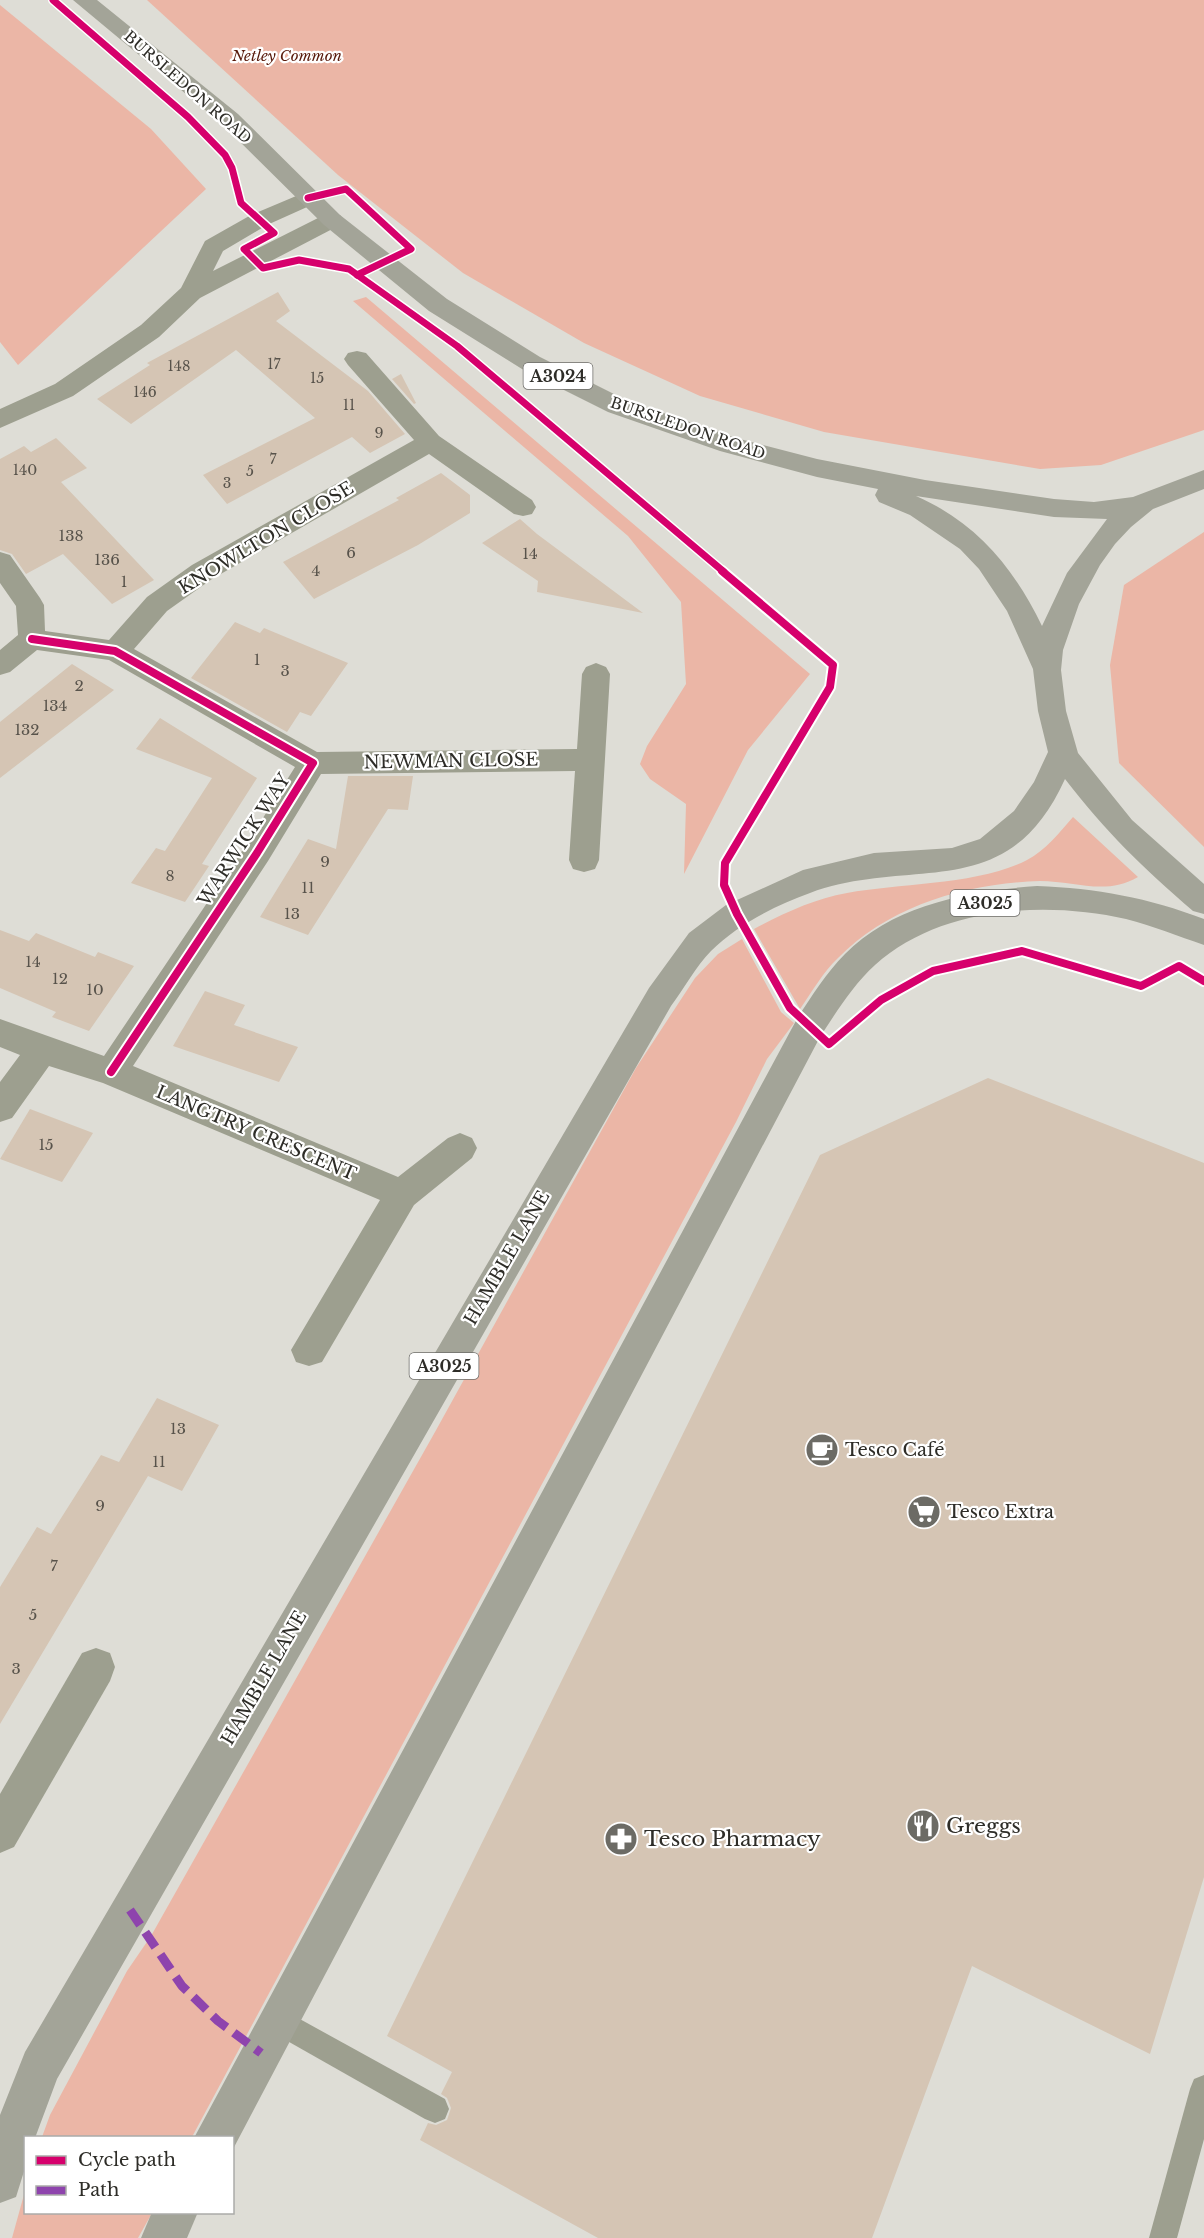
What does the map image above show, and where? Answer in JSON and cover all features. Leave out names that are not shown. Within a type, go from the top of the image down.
[{"type":"main road","name":"BURSLEDON ROAD","points":[[84,0],[230,119],[332,220],[438,305],[531,363],[617,406],[729,445],[817,468],[925,489],[1054,508],[1094,511],[1137,506]]},
{"type":"main road","name":"BURSLEDON ROAD","points":[[817,468],[918,506],[962,534],[999,572],[1027,618],[1047,670]]},
{"type":"main road","points":[[1204,479],[1137,506],[1105,539],[1083,569],[1064,606],[1053,635],[1047,670],[1063,751],[1112,819],[1204,902]]},
{"type":"main road","name":"HAMBLE LANE","points":[[0,2181],[4,2158],[40,2067],[606,1089],[660,997],[700,942],[737,914],[803,882],[874,865],[952,860],[991,847],[1025,819],[1046,788],[1063,751]]},
{"type":"main road","name":"A3025","points":[[217,2136],[809,1027],[840,980],[875,946],[885,940],[927,918],[974,904],[1091,899],[1169,916],[1204,932]]},
{"type":"main road","points":[[163,2238],[175,2214]]},
{"type":"street","points":[[191,292],[213,246],[259,220],[308,198]]},
{"type":"street","points":[[0,419],[64,390],[108,362],[150,331],[191,292],[332,220]]},
{"type":"street","points":[[357,359],[430,442],[523,507]]},
{"type":"street","name":"KNOWLTON CLOSE","points":[[115,651],[157,604],[202,572],[430,442]]},
{"type":"street","points":[[0,562],[30,605],[32,639],[0,665]]},
{"type":"street","name":"WARWICK WAY","points":[[32,639],[115,651],[312,763],[257,853],[111,1072]]},
{"type":"street","points":[[584,861],[596,674]]},
{"type":"street","name":"NEWMAN CLOSE","points":[[312,763],[590,760]]},
{"type":"street","points":[[0,1033],[42,1050],[111,1072]]},
{"type":"street","points":[[0,1108],[42,1050]]},
{"type":"street","name":"LANGTRY CRESCENT","points":[[111,1072],[402,1194]]},
{"type":"street","points":[[309,1350],[402,1194],[460,1148]]},
{"type":"street","points":[[6,1810],[96,1667]]},
{"type":"lane","points":[[278,2020],[435,2109]]},
{"type":"lane","points":[[1163,2238],[1204,2089]]},
{"type":"green space","name":"Netley Common","points":[[147,0],[1204,0],[1204,430],[1101,465],[1040,469],[824,432],[700,396],[584,343],[463,273],[338,175]]},
{"type":"green space","points":[[0,5],[151,129],[206,189],[18,365],[0,342]]},
{"type":"green space","points":[[366,297],[810,674],[748,750],[684,874],[686,804],[650,779],[640,764],[647,746],[686,684],[681,602],[628,536],[353,301]]},
{"type":"green space","points":[[1204,532],[1204,847],[1119,763],[1110,665],[1124,585]]},
{"type":"green space","points":[[1073,817],[1138,877],[1126,883],[1102,887],[1040,881],[985,886],[932,900],[881,924],[859,940],[827,969],[800,1009],[754,929],[799,907],[835,896],[963,879],[1008,868],[1027,860],[1040,851]]},
{"type":"green space","points":[[742,939],[781,1012],[794,1023],[767,1059],[736,1122],[193,2136],[42,2136],[50,2115],[127,1971],[151,1936],[435,1432],[636,1068],[695,978],[718,954]]},
{"type":"green space","points":[[24,2195],[24,2214],[151,2214],[138,2238],[12,2238]]},
{"type":"building","points":[[278,292],[290,311],[276,321],[368,391],[405,434],[370,453],[352,437],[227,504],[203,475],[315,418],[236,350],[131,424],[97,399],[150,365],[147,363]]},
{"type":"building","points":[[401,374],[416,403],[414,404],[392,379]]},
{"type":"building","points":[[56,438],[87,468],[61,482],[154,580],[112,604],[63,554],[26,574],[12,554],[0,550],[0,459],[24,446],[31,452]]},
{"type":"building","points":[[441,473],[470,495],[470,513],[418,545],[314,599],[283,562],[399,500],[396,498]]},
{"type":"building","points":[[520,519],[643,613],[537,592],[538,581],[482,543]]},
{"type":"building","points":[[235,622],[260,633],[264,628],[348,663],[311,716],[300,712],[287,732],[191,678]]},
{"type":"building","points":[[72,664],[114,690],[0,778],[0,722]]},
{"type":"building","points":[[160,718],[257,778],[202,864],[209,866],[185,902],[131,883],[156,848],[165,851],[212,778],[136,749]]},
{"type":"building","points":[[348,776],[413,776],[408,810],[388,809],[308,935],[260,917],[308,839],[336,849]]},
{"type":"building","points":[[0,930],[29,941],[36,933],[95,957],[98,952],[134,966],[89,1031],[52,1017],[56,1012],[0,988]]},
{"type":"building","points":[[205,991],[245,1005],[234,1025],[298,1047],[279,1082],[173,1046]]},
{"type":"building","name":"Tesco Extra","points":[[988,1078],[1204,1163],[1204,1877],[1150,2054],[972,1966],[872,2238],[598,2238],[420,2140],[428,2123],[436,2125],[447,2120],[451,2108],[447,2098],[441,2094],[452,2072],[387,2036],[820,1155]]},
{"type":"building","points":[[30,1109],[93,1133],[62,1182],[0,1159]]},
{"type":"building","points":[[157,1398],[219,1425],[182,1491],[148,1476],[0,1724],[0,1587],[37,1527],[51,1534],[101,1455],[119,1462]]},
{"type":"marked path","points":[[130,1910],[182,1986],[218,2021],[261,2053]]},
{"type":"cycle path","points":[[53,0],[188,117],[225,155],[232,168],[241,203],[274,233],[244,249],[263,268],[299,260],[349,269],[457,346],[833,665],[830,687],[725,863],[724,885],[737,914],[790,1008],[829,1044],[881,1000],[933,971],[1022,951],[1141,986],[1179,966],[1204,981]]},
{"type":"cycle path","points":[[308,198],[346,189],[411,249],[357,275]]},
{"type":"cycle path","points":[[32,639],[115,651],[313,763],[257,853],[111,1072]]},
{"type":"place","name":"Tesco Café","points":[[822,1450]]},
{"type":"place","name":"Tesco Extra","points":[[924,1512]]},
{"type":"place","name":"Greggs","points":[[923,1826]]},
{"type":"place","name":"Tesco Pharmacy","points":[[621,1839]]}]
